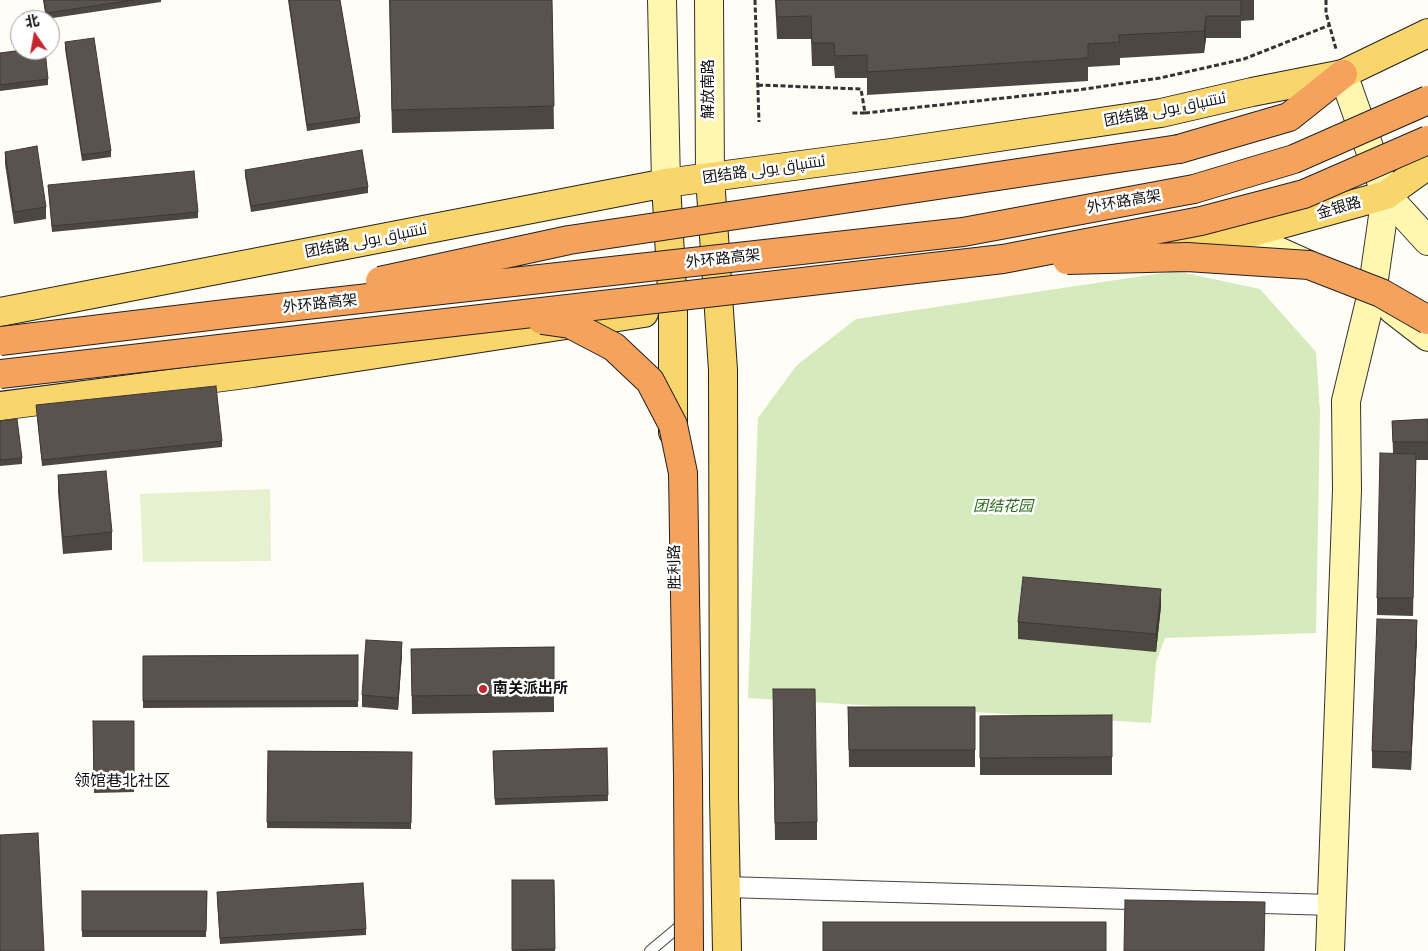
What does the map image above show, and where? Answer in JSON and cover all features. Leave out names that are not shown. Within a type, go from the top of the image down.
[{"type":"highway","points":[[234,313],[569,240],[1179,149],[1289,117],[1343,74]]},
{"type":"highway","name":"外环路高架","points":[[0,341],[234,313],[963,232],[1194,190],[1294,159],[1428,100]]},
{"type":"highway","points":[[0,374],[1002,259],[1201,221],[1304,194],[1428,140]]},
{"type":"highway","points":[[971,262],[1187,257],[1309,265],[1381,293],[1428,320]]},
{"type":"highway","points":[[471,320],[521,317],[570,324],[579,328],[614,347],[650,381],[673,425],[683,474],[689,951]]},
{"type":"main road","points":[[662,0],[666,183]]},
{"type":"main road","name":"解放南路","points":[[709,0],[710,178]]},
{"type":"main road","points":[[1428,33],[1343,74],[1386,195],[1428,241]]},
{"type":"main road","name":"团结路 ئىتتىپاق يولى","points":[[0,312],[666,183],[891,153],[1161,113],[1343,74]]},
{"type":"main road","name":"金银路","points":[[1242,235],[1386,195],[1428,165]]},
{"type":"main road","points":[[710,178],[723,370],[724,796],[727,951]]},
{"type":"main road","name":"胜利路","points":[[666,183],[673,308],[672,388],[682,938]]},
{"type":"main road","points":[[1330,951],[1346,500],[1346,401],[1372,293],[1386,195]]},
{"type":"main road","points":[[0,406],[253,373],[718,301],[939,262],[1242,235],[1372,293],[1428,336]]},
{"type":"street","points":[[726,887],[1331,905]]},
{"type":"lane","points":[[650,951],[682,938]]},
{"type":"path","points":[[755,0],[759,122]]},
{"type":"path","points":[[1326,0],[1326,12],[1343,74]]},
{"type":"path","points":[[852,113],[1078,90],[1160,78],[1244,59],[1330,25]]},
{"type":"path","points":[[758,85],[861,89],[865,113]]},
{"type":"green space","name":"团结花园","points":[[1176,271],[1260,289],[1316,352],[1320,412],[1316,633],[1165,638],[1156,662],[1151,723],[748,698],[758,418],[797,365],[856,319]]},
{"type":"green space","points":[[270,489],[271,561],[143,562],[140,494]]},
{"type":"building","points":[[44,0],[134,0],[60,11],[46,10]]},
{"type":"building","points":[[289,0],[340,0],[360,117],[307,125]]},
{"type":"building","points":[[390,0],[552,0],[554,106],[392,110]]},
{"type":"building","points":[[776,0],[1241,0],[1241,16],[1206,16],[1204,31],[1118,35],[1120,42],[1088,44],[1088,58],[867,72],[867,55],[835,56],[834,43],[812,43],[811,16],[777,17]]},
{"type":"building","points":[[94,38],[111,151],[82,155],[65,42]]},
{"type":"building","points":[[10,52],[10,60],[46,60],[48,79],[0,85],[0,53]]},
{"type":"building","points":[[37,146],[46,207],[14,212],[5,152]]},
{"type":"building","points":[[362,150],[368,187],[251,206],[245,170]]},
{"type":"building","points":[[194,171],[198,212],[52,226],[48,185]]},
{"type":"building","points":[[216,386],[222,441],[42,460],[36,405]]},
{"type":"building","points":[[17,419],[22,458],[0,460],[0,421]]},
{"type":"building","points":[[1428,419],[1428,442],[1393,442],[1392,421]]},
{"type":"building","points":[[1380,453],[1416,454],[1413,598],[1377,598]]},
{"type":"building","points":[[106,471],[112,532],[63,537],[58,475]]},
{"type":"building","points":[[1023,577],[1161,589],[1156,634],[1018,622]]},
{"type":"building","points":[[1377,619],[1417,620],[1411,752],[1372,751]]},
{"type":"building","points":[[366,640],[402,642],[398,698],[362,695]]},
{"type":"building","name":"南关派出所","points":[[554,647],[554,694],[412,696],[411,649]]},
{"type":"building","points":[[358,655],[358,701],[143,701],[143,656]]},
{"type":"building","points":[[773,689],[815,689],[817,822],[775,823]]},
{"type":"building","points":[[848,707],[975,707],[975,750],[849,750]]},
{"type":"building","points":[[1112,715],[1112,757],[980,758],[980,716]]},
{"type":"building","points":[[93,721],[134,721],[134,786],[94,787]]},
{"type":"building","points":[[607,748],[608,795],[495,799],[493,751]]},
{"type":"building","points":[[268,751],[412,752],[411,823],[267,822]]},
{"type":"building","points":[[38,833],[44,951],[0,951],[0,835]]},
{"type":"building","points":[[512,880],[554,880],[555,949],[512,950]]},
{"type":"building","points":[[363,883],[366,929],[220,938],[217,892]]},
{"type":"building","points":[[82,891],[207,891],[206,931],[82,931]]},
{"type":"building","points":[[1125,900],[1265,902],[1264,951],[1124,951]]},
{"type":"building","points":[[823,922],[1106,922],[1106,951],[823,951]]},
{"type":"place","name":"南关派出所","points":[[483,689]]},
{"type":"district","name":"领馆巷北社区","points":[[122,781]]}]
